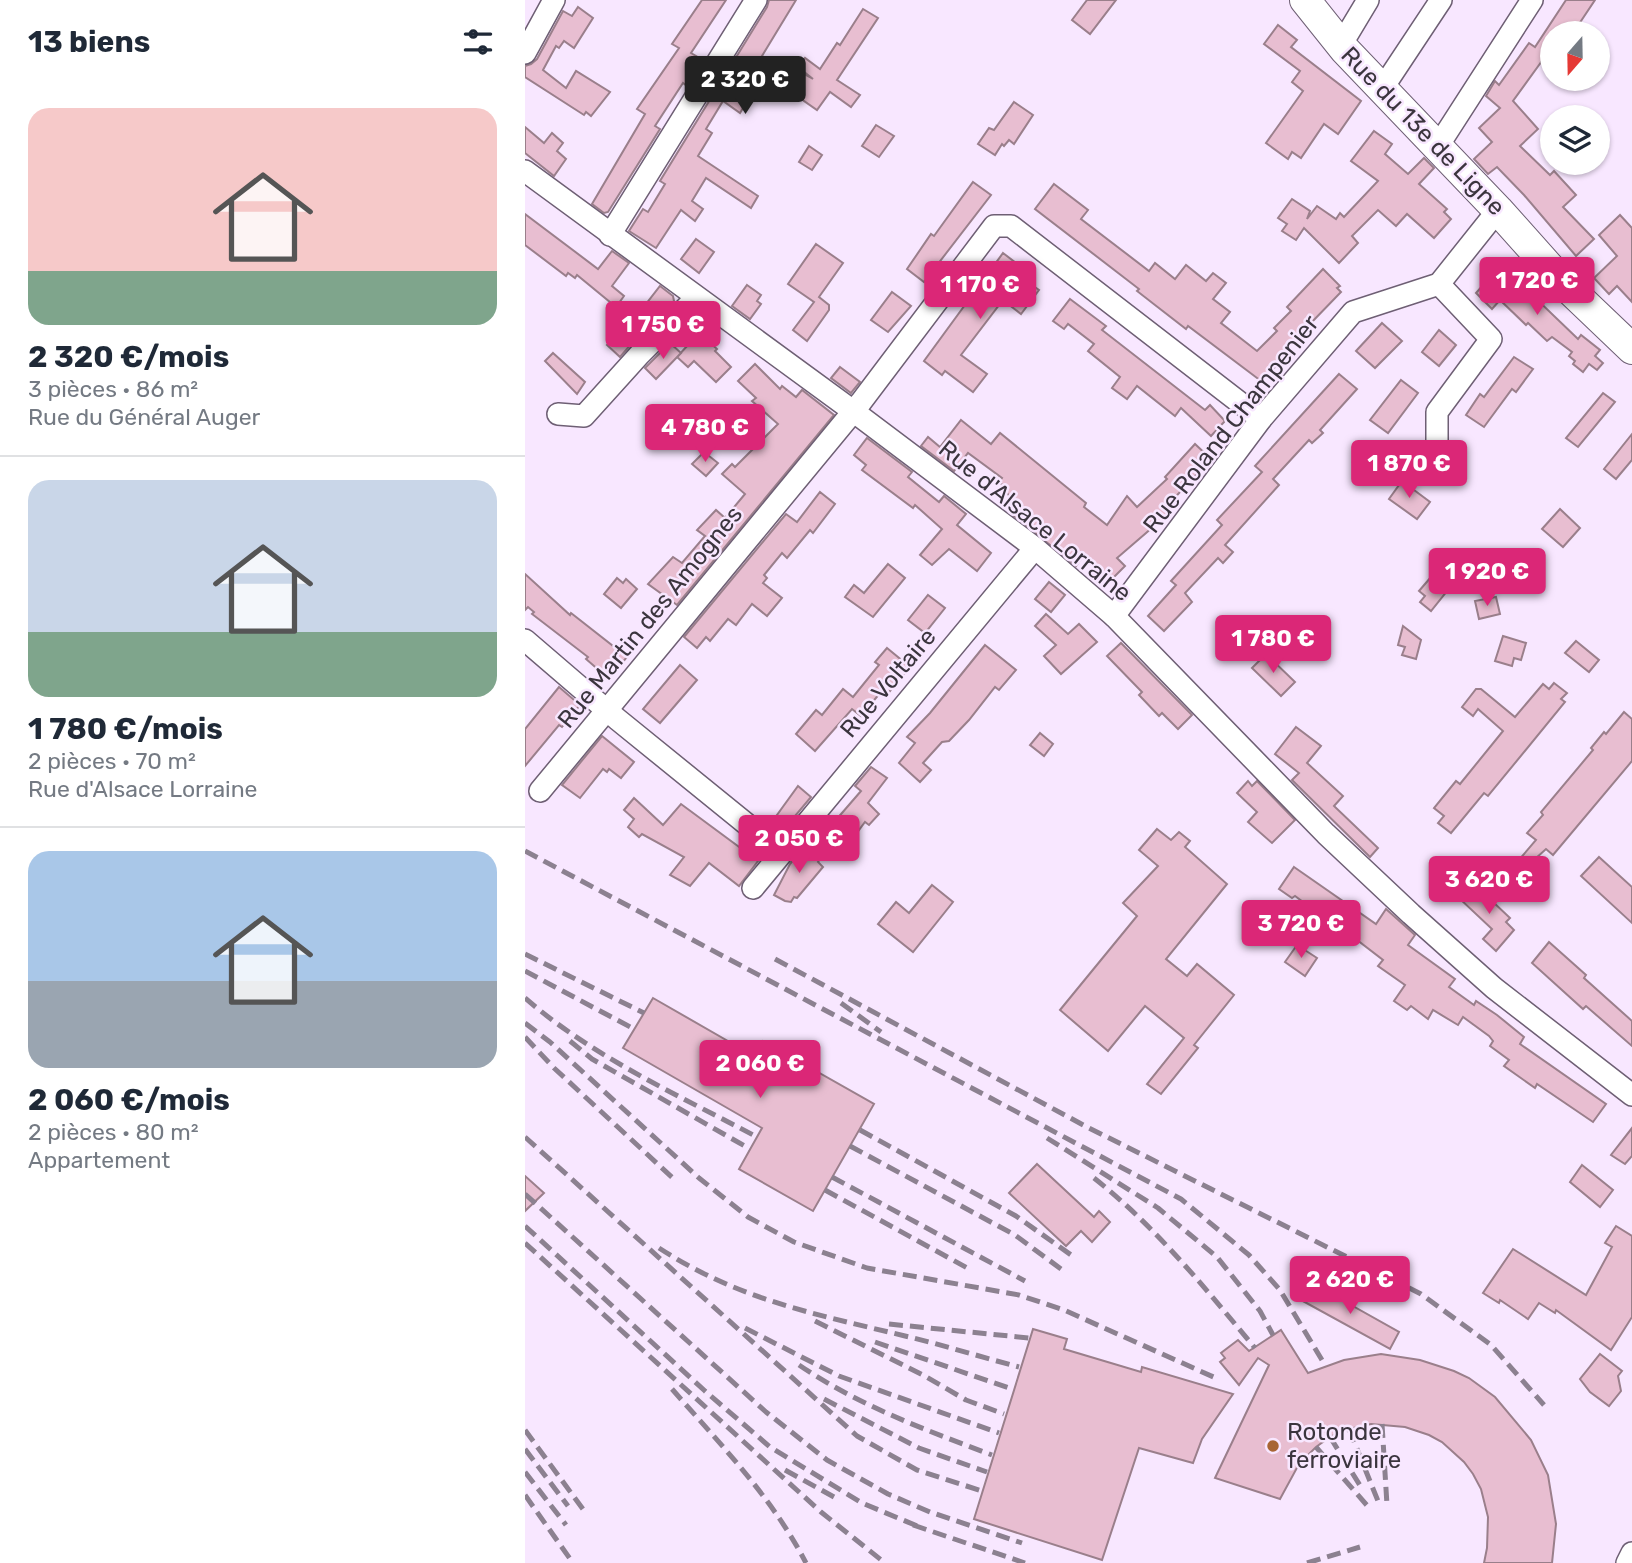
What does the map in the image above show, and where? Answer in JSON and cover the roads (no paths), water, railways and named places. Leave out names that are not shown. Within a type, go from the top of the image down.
[{"type":"main road","name":"Rue du 13e de Ligne","points":[[1305,0],[1341,45],[1498,210],[1565,285],[1632,349]]},
{"type":"street","points":[[525,53],[554,0]]},
{"type":"street","points":[[610,235],[756,0]]},
{"type":"street","points":[[1341,45],[1368,0]]},
{"type":"street","points":[[1438,146],[1532,0]]},
{"type":"street","points":[[1382,89],[1436,2]]},
{"type":"street","name":"Rue d'Alsace Lorraine","points":[[525,171],[1035,548],[1114,616],[1327,834],[1411,914],[1494,988],[1632,1095]]},
{"type":"street","points":[[1437,440],[1437,412],[1491,339],[1439,284],[1498,210]]},
{"type":"street","name":"Rue Martin des Amognes","points":[[540,791],[853,411],[994,226],[1011,226],[1261,419]]},
{"type":"street","name":"Rue Roland Champenier","points":[[1114,616],[1261,419],[1353,312],[1439,284]]},
{"type":"street","points":[[558,414],[584,416],[696,298]]},
{"type":"street","name":"Rue Voltaire","points":[[753,888],[1035,548]]},
{"type":"street","points":[[525,640],[781,852]]},
{"type":"street","points":[[1627,1563],[1632,1553]]},
{"type":"railway","points":[[525,851],[1181,1199],[1249,1255],[1280,1290],[1325,1365]]},
{"type":"railway","points":[[525,954],[644,1013]]},
{"type":"railway","points":[[775,959],[1087,1127],[1421,1294],[1491,1345],[1544,1405]]},
{"type":"railway","points":[[525,971],[634,1029]]},
{"type":"railway","points":[[525,998],[607,1057],[757,1137]]},
{"type":"railway","points":[[841,1003],[881,1032]]},
{"type":"railway","points":[[525,1023],[550,1042],[699,1178],[748,1217],[794,1242],[867,1268],[1019,1295],[1064,1310],[1218,1379]]},
{"type":"railway","points":[[525,1037],[554,1068],[675,1180]]},
{"type":"railway","points":[[570,1041],[592,1059],[750,1149]]},
{"type":"railway","points":[[860,1130],[1016,1216],[1074,1257]]},
{"type":"railway","points":[[525,1137],[857,1436],[917,1470],[982,1491]]},
{"type":"railway","points":[[1047,1138],[1158,1208],[1217,1257],[1260,1311],[1273,1335]]},
{"type":"railway","points":[[850,1146],[1015,1235],[1061,1269]]},
{"type":"railway","points":[[832,1177],[1025,1281]]},
{"type":"railway","points":[[1094,1178],[1159,1237],[1255,1348]]},
{"type":"railway","points":[[825,1190],[971,1270]]},
{"type":"railway","points":[[525,1194],[766,1412],[827,1460],[888,1494],[930,1512],[1022,1543]]},
{"type":"railway","points":[[525,1226],[770,1447],[862,1503],[922,1528]]},
{"type":"railway","points":[[525,1243],[821,1512],[885,1563]]},
{"type":"railway","points":[[659,1248],[719,1281],[778,1303],[1019,1367]]},
{"type":"railway","points":[[815,1321],[923,1375],[966,1400],[1004,1414]]},
{"type":"railway","points":[[889,1324],[1029,1338]]},
{"type":"railway","points":[[745,1328],[839,1376],[999,1433]]},
{"type":"railway","points":[[875,1342],[1012,1389]]},
{"type":"railway","points":[[799,1365],[868,1404],[992,1455]]},
{"type":"railway","points":[[672,1389],[761,1493],[806,1563]]},
{"type":"railway","points":[[824,1399],[919,1448],[987,1472]]},
{"type":"railway","points":[[1382,1424],[1387,1505]]},
{"type":"railway","points":[[1349,1429],[1380,1506]]},
{"type":"railway","points":[[525,1430],[585,1512]]},
{"type":"railway","points":[[1330,1437],[1361,1487]]},
{"type":"railway","points":[[1316,1447],[1371,1510]]},
{"type":"railway","points":[[525,1449],[568,1506]]},
{"type":"railway","points":[[785,1470],[834,1497]]},
{"type":"railway","points":[[525,1472],[566,1525]]},
{"type":"railway","points":[[525,1495],[573,1563]]},
{"type":"railway","points":[[913,1525],[1025,1563]]},
{"type":"railway","points":[[1307,1563],[1360,1547]]},
{"type":"place","name":"Rotonde ferroviaire","points":[[1273,1446]]}]
